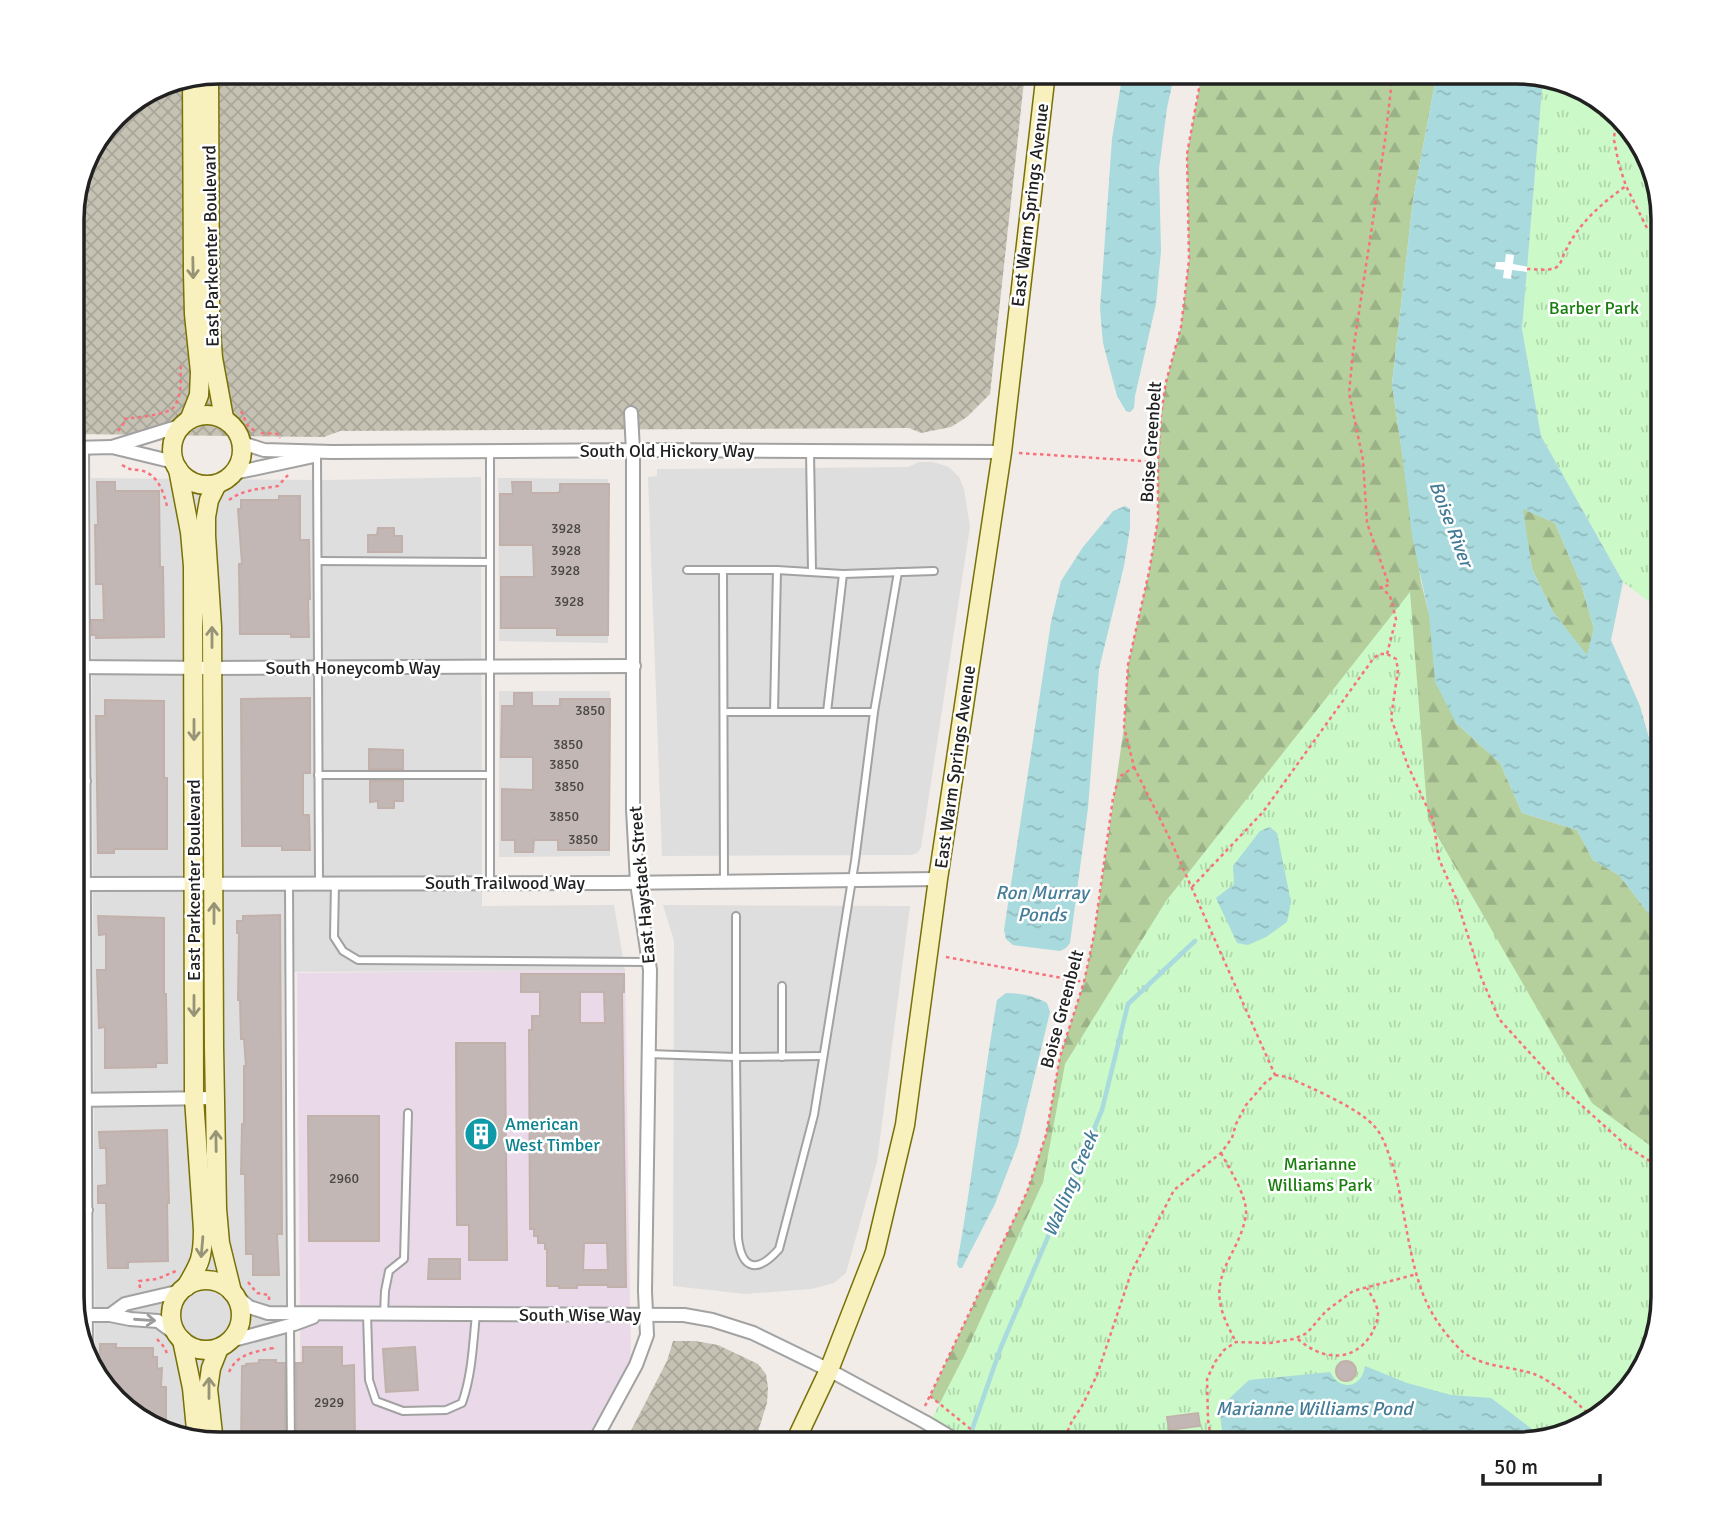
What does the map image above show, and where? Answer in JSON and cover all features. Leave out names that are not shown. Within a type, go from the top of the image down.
[{"type":"street","name":"East Warm Springs Avenue","points":[[800,1432],[829,1370],[875,1252],[905,1125],[938,879],[1002,452],[1045,84]]},
{"type":"street","name":"East Parkcenter Boulevard","points":[[209,85],[211,318],[213,358],[224,418]]},
{"type":"street","name":"East Parkcenter Boulevard","points":[[185,422],[199,395],[200,372],[194,314],[192,87]]},
{"type":"street","name":"East Haystack Street","points":[[600,1432],[636,1366],[647,1335],[645,1291],[649,962],[637,883],[633,809],[631,413]]},
{"type":"street","points":[[84,448],[112,447],[201,415],[212,414],[224,418],[239,433],[243,454],[234,474],[217,484],[208,485],[190,481],[176,466],[112,447]]},
{"type":"street","points":[[176,466],[172,443],[185,422]]},
{"type":"street","name":"South Old Hickory Way","points":[[242,443],[264,450],[332,452],[1002,452]]},
{"type":"street","name":"South Old Hickory Way","points":[[234,474],[332,452]]},
{"type":"street","name":"East Parkcenter Boulevard","points":[[176,466],[190,532],[193,566],[194,1098],[203,1247],[200,1264],[184,1289]]},
{"type":"street","name":"East Parkcenter Boulevard","points":[[217,484],[209,500],[206,517],[212,627],[217,1224],[232,1292]]},
{"type":"street","name":"South Honeycomb Way","points":[[84,667],[634,666]]},
{"type":"street","name":"South Trailwood Way","points":[[87,884],[637,883],[938,879]]},
{"type":"street","points":[[84,1099],[215,1098]]},
{"type":"street","points":[[110,1315],[125,1304],[184,1289],[202,1281],[219,1283],[232,1292],[241,1317],[235,1334],[224,1344],[211,1368],[208,1389],[213,1432]]},
{"type":"street","points":[[184,1289],[173,1304],[171,1314],[192,1388],[196,1430]]},
{"type":"street","name":"South Wise Way","points":[[232,1292],[249,1307],[290,1319]]},
{"type":"street","name":"South Wise Way","points":[[224,1344],[290,1319],[319,1314],[684,1315],[712,1320],[753,1333],[829,1370],[942,1432]]},
{"type":"street","points":[[85,1316],[110,1315],[158,1321],[192,1347],[201,1350],[224,1344]]},
{"type":"lane","points":[[810,450],[811,571]]},
{"type":"lane","points":[[490,451],[490,883]]},
{"type":"lane","points":[[317,455],[319,883]]},
{"type":"lane","points":[[84,529],[84,592]]},
{"type":"lane","points":[[318,561],[490,562]]},
{"type":"lane","points":[[687,570],[777,570],[843,574],[934,571]]},
{"type":"lane","points":[[723,570],[724,882]]},
{"type":"lane","points":[[774,712],[777,570]]},
{"type":"lane","points":[[736,916],[738,1238],[745,1261],[752,1265],[761,1265],[779,1249],[814,1115],[874,712],[898,572]]},
{"type":"lane","points":[[827,712],[843,574]]},
{"type":"lane","points":[[724,712],[874,712]]},
{"type":"lane","points":[[84,738],[87,781],[89,1332]]},
{"type":"lane","points":[[318,775],[490,775]]},
{"type":"lane","points":[[289,883],[291,1432]]},
{"type":"lane","points":[[335,883],[334,937],[342,951],[358,960],[649,962]]},
{"type":"lane","points":[[782,986],[782,1057]]},
{"type":"lane","points":[[649,1054],[824,1056]]},
{"type":"lane","points":[[384,1314],[389,1271],[404,1259],[408,1113]]},
{"type":"lane","points":[[84,1210],[89,1210]]},
{"type":"lane","points":[[367,1314],[369,1380],[376,1401],[403,1411],[446,1410],[462,1403],[471,1367],[476,1314]]},
{"type":"path","name":"Boise Greenbelt","points":[[974,1432],[929,1398],[1027,1192],[1046,1135],[1060,1057],[1084,982],[1094,935],[1113,798],[1119,777],[1135,767],[1124,727],[1128,666],[1158,519],[1161,415],[1166,382],[1181,327],[1189,260],[1187,154],[1200,84]]},
{"type":"path","points":[[1387,654],[1396,619],[1390,596],[1381,587],[1389,585],[1367,523],[1363,460],[1349,393],[1391,84]]},
{"type":"path","points":[[1615,127],[1614,140],[1619,166],[1626,186],[1651,231]]},
{"type":"path","points":[[1527,269],[1553,269],[1560,264],[1566,249],[1586,220],[1626,186]]},
{"type":"path","points":[[124,419],[166,412],[173,408],[181,388],[180,366]]},
{"type":"path","points":[[239,404],[245,420],[255,431],[278,434]]},
{"type":"path","points":[[1002,452],[1158,462]]},
{"type":"path","points":[[131,471],[139,470],[154,477],[161,488],[167,509]]},
{"type":"path","points":[[225,506],[238,493],[278,486]]},
{"type":"path","points":[[1192,887],[1263,812],[1373,659],[1379,654],[1387,654],[1396,659],[1398,670],[1391,718],[1408,766],[1433,820],[1439,859],[1456,898],[1481,977],[1499,1019],[1560,1086],[1629,1148],[1651,1162]]},
{"type":"path","points":[[1135,767],[1192,887],[1275,1075]]},
{"type":"path","points":[[928,954],[1084,982]]},
{"type":"path","points":[[1067,1432],[1097,1375],[1131,1273],[1174,1190],[1221,1153],[1232,1138],[1246,1105],[1275,1075],[1287,1077],[1357,1111],[1376,1127],[1387,1147],[1400,1190],[1422,1294],[1438,1323],[1463,1352],[1488,1364],[1536,1374],[1569,1396],[1586,1412]]},
{"type":"path","points":[[1221,1153],[1238,1183],[1246,1212],[1218,1287],[1222,1317],[1236,1342]]},
{"type":"path","points":[[139,1281],[157,1279],[177,1270]]},
{"type":"path","points":[[1210,1432],[1207,1379],[1224,1350],[1236,1342],[1270,1343],[1297,1338],[1307,1333],[1326,1311],[1353,1292],[1417,1274]]},
{"type":"path","points":[[248,1282],[257,1293],[269,1295]]},
{"type":"path","points":[[1297,1338],[1319,1353],[1333,1356],[1346,1355],[1359,1349],[1376,1326],[1378,1313],[1367,1288]]},
{"type":"path","points":[[154,1337],[164,1348],[169,1363]]},
{"type":"path","points":[[225,1381],[233,1363],[246,1354],[272,1348]]},
{"type":"shaded area","points":[[219,84],[1024,84],[990,394],[967,417],[951,427],[921,433],[909,428],[340,431],[324,437],[84,434],[84,210],[87,193],[91,175],[102,151],[130,117],[151,102],[175,91]]},
{"type":"shaded area","points":[[919,462],[933,462],[949,467],[959,477],[964,489],[970,527],[921,848],[912,855],[662,856],[648,477],[657,476],[657,469],[908,467]]},
{"type":"shaded area","points":[[481,477],[482,906],[614,905],[625,970],[284,972],[286,1432],[210,1432],[167,1422],[151,1414],[117,1386],[95,1351],[91,478],[325,480]]},
{"type":"shaded area","points":[[498,478],[608,479],[608,643],[499,641]]},
{"type":"shaded area","points":[[499,691],[610,691],[610,856],[499,857]]},
{"type":"shaded area","points":[[663,905],[910,906],[877,1162],[846,1273],[834,1283],[812,1289],[745,1294],[673,1286],[674,941]]},
{"type":"shaded area","points":[[625,970],[631,1370],[590,1432],[301,1432],[297,973]]},
{"type":"shaded area","points":[[673,1341],[695,1341],[718,1345],[758,1364],[766,1374],[768,1388],[767,1403],[758,1432],[630,1432],[667,1361]]},
{"type":"green space","points":[[1200,84],[1435,84],[1413,200],[1392,384],[1421,582],[1456,723],[1500,763],[1522,813],[1577,830],[1593,860],[1619,875],[1651,916],[1651,1306],[1641,1349],[1633,1365],[1618,1386],[1602,1401],[948,1412],[930,1396],[1027,1192],[1046,1135],[1060,1057],[1084,982],[1094,935],[1124,727],[1128,665],[1158,519],[1161,415],[1166,382],[1181,327],[1189,260],[1187,154]]},
{"type":"green space","name":"Barber Park","points":[[1542,87],[1568,94],[1584,102],[1618,130],[1641,167],[1648,193],[1651,210],[1651,603],[1623,582],[1541,436],[1522,329]]},
{"type":"green space","points":[[1522,508],[1555,523],[1581,584],[1594,629],[1587,656],[1553,612],[1532,569]]},
{"type":"green space","name":"Marianne Williams Park","points":[[1410,592],[1428,820],[1592,1103],[1651,1146],[1651,1306],[1648,1323],[1641,1349],[1633,1365],[1605,1399],[1568,1422],[1525,1432],[925,1432],[965,1354],[1043,1182],[1065,1064],[1166,901]]},
{"type":"water","points":[[1121,84],[1172,84],[1159,169],[1161,251],[1156,304],[1134,408],[1130,412],[1126,411],[1117,396],[1103,343],[1100,309],[1112,139]]},
{"type":"water","name":"Boise River","points":[[1435,84],[1516,84],[1542,87],[1522,329],[1541,436],[1623,582],[1611,640],[1640,706],[1651,745],[1651,916],[1619,875],[1593,860],[1577,830],[1522,813],[1500,763],[1456,723],[1435,682],[1429,615],[1412,536],[1392,384],[1413,200]],"holes":[[[1523,509],[1555,523],[1581,584],[1594,629],[1587,655],[1553,612],[1532,569]]]},
{"type":"water","name":"Ron Murray Ponds","points":[[1125,506],[1130,509],[1130,528],[1124,566],[1099,669],[1088,808],[1070,943],[1060,951],[1013,945],[1006,939],[1004,930],[1051,622],[1061,581],[1083,547],[1113,511]]},
{"type":"water","points":[[1270,827],[1277,833],[1291,902],[1287,922],[1266,937],[1248,945],[1237,943],[1216,898],[1234,884],[1233,866],[1260,831]]},
{"type":"water","points":[[1006,993],[1027,995],[1047,1003],[1050,1012],[1018,1144],[995,1204],[962,1268],[959,1268],[957,1264],[997,1000]]},
{"type":"water","name":"Marianne Williams Pond","points":[[1365,1366],[1407,1383],[1451,1395],[1491,1398],[1534,1430],[1222,1432],[1219,1408],[1249,1380],[1330,1372],[1339,1383],[1350,1385],[1360,1379]]},
{"type":"pier","points":[[1506,254],[1514,255],[1513,264],[1528,267],[1527,272],[1512,270],[1511,279],[1503,278],[1504,270],[1495,269],[1496,262],[1505,262]]},
{"type":"building","points":[[97,482],[115,482],[115,491],[159,491],[164,637],[96,638],[96,635],[92,635],[91,620],[104,620],[103,584],[96,584]]},
{"type":"building","points":[[512,482],[531,482],[531,493],[558,493],[560,484],[609,484],[608,635],[557,635],[557,628],[501,628],[501,577],[534,577],[533,545],[500,545],[500,494],[513,494]]},
{"type":"building","points":[[279,496],[300,496],[300,540],[309,540],[309,637],[291,637],[291,634],[240,634],[239,564],[242,564],[238,509],[241,509],[241,500],[279,500]]},
{"type":"building","points":[[378,528],[394,528],[394,536],[402,536],[402,552],[368,552],[368,535],[377,535]]},
{"type":"building","points":[[514,693],[532,693],[532,706],[560,706],[560,699],[610,699],[609,850],[558,850],[558,840],[534,840],[533,852],[515,852],[515,840],[502,840],[502,789],[533,790],[533,757],[501,757],[502,706],[514,706]]},
{"type":"building","points":[[310,698],[310,773],[303,773],[303,815],[309,815],[310,850],[282,850],[282,846],[242,846],[241,699]]},
{"type":"building","points":[[105,700],[164,701],[167,849],[114,849],[114,853],[98,853],[96,716],[105,716]]},
{"type":"building","points":[[369,749],[403,750],[403,769],[369,769]]},
{"type":"building","points":[[370,781],[403,781],[403,801],[394,801],[394,808],[378,808],[378,801],[370,802]]},
{"type":"building","points":[[280,915],[282,1234],[277,1234],[279,1275],[253,1275],[253,1254],[246,1254],[245,1174],[241,1174],[246,1066],[238,1000],[237,921],[243,921],[243,916]]},
{"type":"building","points":[[98,916],[164,918],[167,1063],[156,1063],[156,1067],[105,1068],[105,1027],[99,1028],[97,970],[106,970],[106,934],[99,935]]},
{"type":"building","points":[[521,974],[624,974],[622,992],[626,1287],[547,1286],[547,1249],[545,1243],[538,1243],[534,1229],[530,1229],[529,1030],[532,1030],[532,1016],[540,1016],[540,992],[521,992]],"holes":[[[580,992],[604,992],[605,1023],[580,1023]],[[584,1243],[607,1243],[608,1270],[583,1270]]]},
{"type":"building","name":"American West Timber","points":[[456,1043],[505,1043],[507,1260],[469,1260],[469,1225],[457,1225]]},
{"type":"building","points":[[308,1116],[379,1116],[379,1241],[309,1241]]},
{"type":"building","points":[[167,1130],[168,1261],[128,1262],[128,1268],[108,1268],[106,1203],[98,1203],[98,1186],[107,1185],[106,1148],[100,1148],[99,1132]]},
{"type":"building","points":[[429,1259],[460,1259],[460,1279],[428,1279]]},
{"type":"building","points":[[100,1344],[116,1344],[116,1348],[153,1348],[153,1357],[157,1357],[157,1369],[162,1368],[161,1387],[166,1387],[166,1422],[130,1399],[117,1386],[100,1360]]},
{"type":"building","points":[[303,1347],[342,1347],[342,1366],[354,1365],[355,1432],[297,1432],[296,1363],[303,1363]]},
{"type":"building","points":[[415,1347],[418,1390],[386,1392],[383,1349]]},
{"type":"building","points":[[259,1360],[276,1360],[276,1363],[285,1363],[285,1432],[241,1432],[242,1366],[259,1363]]},
{"type":"building","points":[[1346,1361],[1353,1364],[1356,1371],[1353,1378],[1346,1381],[1339,1378],[1336,1371],[1339,1364]]},
{"type":"building","points":[[1198,1413],[1200,1426],[1169,1430],[1167,1417]]},
{"type":"waterway","name":"Walling Creek","points":[[971,1432],[1001,1347],[1102,1110],[1128,1004],[1195,941]]},
{"type":"place","name":"American West Timber","points":[[481,1134]]}]
